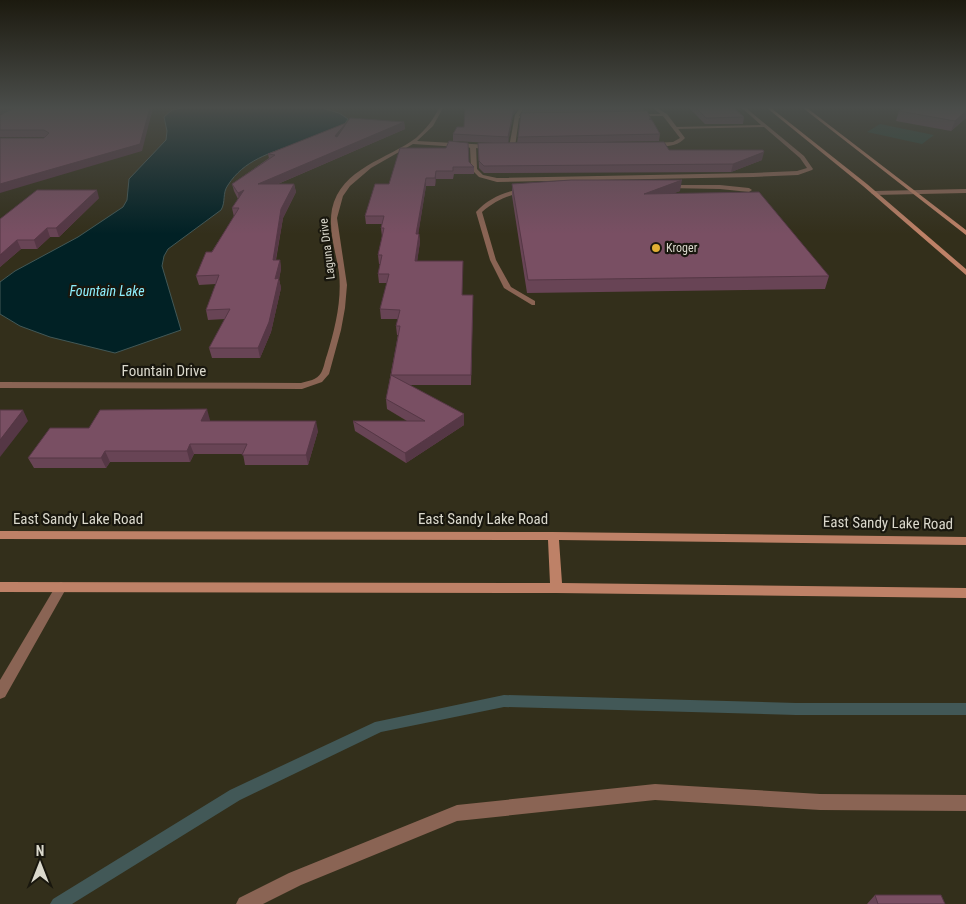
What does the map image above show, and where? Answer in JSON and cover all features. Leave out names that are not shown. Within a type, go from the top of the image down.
[{"type":"main road","points":[[821,150],[874,193],[966,273]]},
{"type":"main road","points":[[859,150],[966,233]]},
{"type":"main road","name":"East Sandy Lake Road","points":[[0,535],[553,536],[966,540]]},
{"type":"main road","points":[[553,536],[556,588]]},
{"type":"main road","points":[[0,587],[556,588],[966,593]]},
{"type":"street","name":"Laguna Drive","points":[[325,374],[340,324],[343,284],[333,215],[340,195],[352,180],[398,150]]},
{"type":"street","points":[[473,150],[474,169],[481,176],[497,180],[753,175],[798,173],[810,169],[802,157],[794,150]]},
{"type":"street","points":[[657,187],[720,187],[749,190]]},
{"type":"street","points":[[532,190],[513,192],[493,198],[479,212],[493,260],[508,288],[532,302]]},
{"type":"street","points":[[874,193],[966,191]]},
{"type":"street","name":"Fountain Drive","points":[[0,384],[302,386],[318,380],[325,374]]},
{"type":"street","points":[[0,693],[60,587]]},
{"type":"street","points":[[245,904],[295,879],[457,813],[655,792],[820,802],[966,803]]},
{"type":"water","name":"Fountain Lake","points":[[156,150],[278,150],[258,158],[234,176],[225,191],[221,210],[168,249],[164,256],[162,266],[181,330],[115,353],[50,337],[20,326],[0,314],[0,282],[15,271],[78,237],[123,207],[127,200],[129,179]]},
{"type":"building","points":[[0,150],[118,150],[0,184]]},
{"type":"building","points":[[278,150],[338,150],[258,184],[294,184],[281,209],[273,260],[280,260],[275,279],[279,278],[269,322],[258,348],[209,348],[230,309],[206,310],[219,275],[196,276],[206,252],[212,252],[239,208],[232,208],[244,190],[238,193],[232,184],[275,155],[268,154]]},
{"type":"building","points":[[399,150],[468,150],[469,162],[474,167],[453,167],[453,171],[436,171],[435,178],[426,178],[416,234],[419,234],[415,261],[463,261],[462,295],[473,295],[471,375],[391,375],[400,326],[396,326],[400,310],[380,309],[389,274],[378,274],[382,255],[378,255],[384,228],[381,228],[384,216],[365,216],[375,184],[389,184]]},
{"type":"building","points":[[478,150],[763,150],[764,152],[733,164],[484,166],[479,161]]},
{"type":"building","name":"Kroger","points":[[571,180],[682,180],[644,194],[759,192],[829,276],[528,280],[512,184]]},
{"type":"building","points":[[37,190],[97,190],[56,228],[47,228],[34,240],[17,240],[0,255],[0,219]]},
{"type":"building","points":[[391,375],[464,414],[405,453],[353,421],[425,421],[386,399]]},
{"type":"building","points":[[207,409],[201,421],[316,421],[306,455],[242,455],[247,444],[190,444],[187,451],[105,451],[101,458],[28,458],[50,428],[89,428],[100,410]]},
{"type":"building","points":[[0,410],[23,410],[0,440]]},
{"type":"building","points":[[875,895],[941,895],[945,904],[878,904]]},
{"type":"waterway","points":[[58,904],[235,795],[379,726],[504,701],[796,709],[966,709]]},
{"type":"place","name":"Kroger","points":[[656,248]]}]
